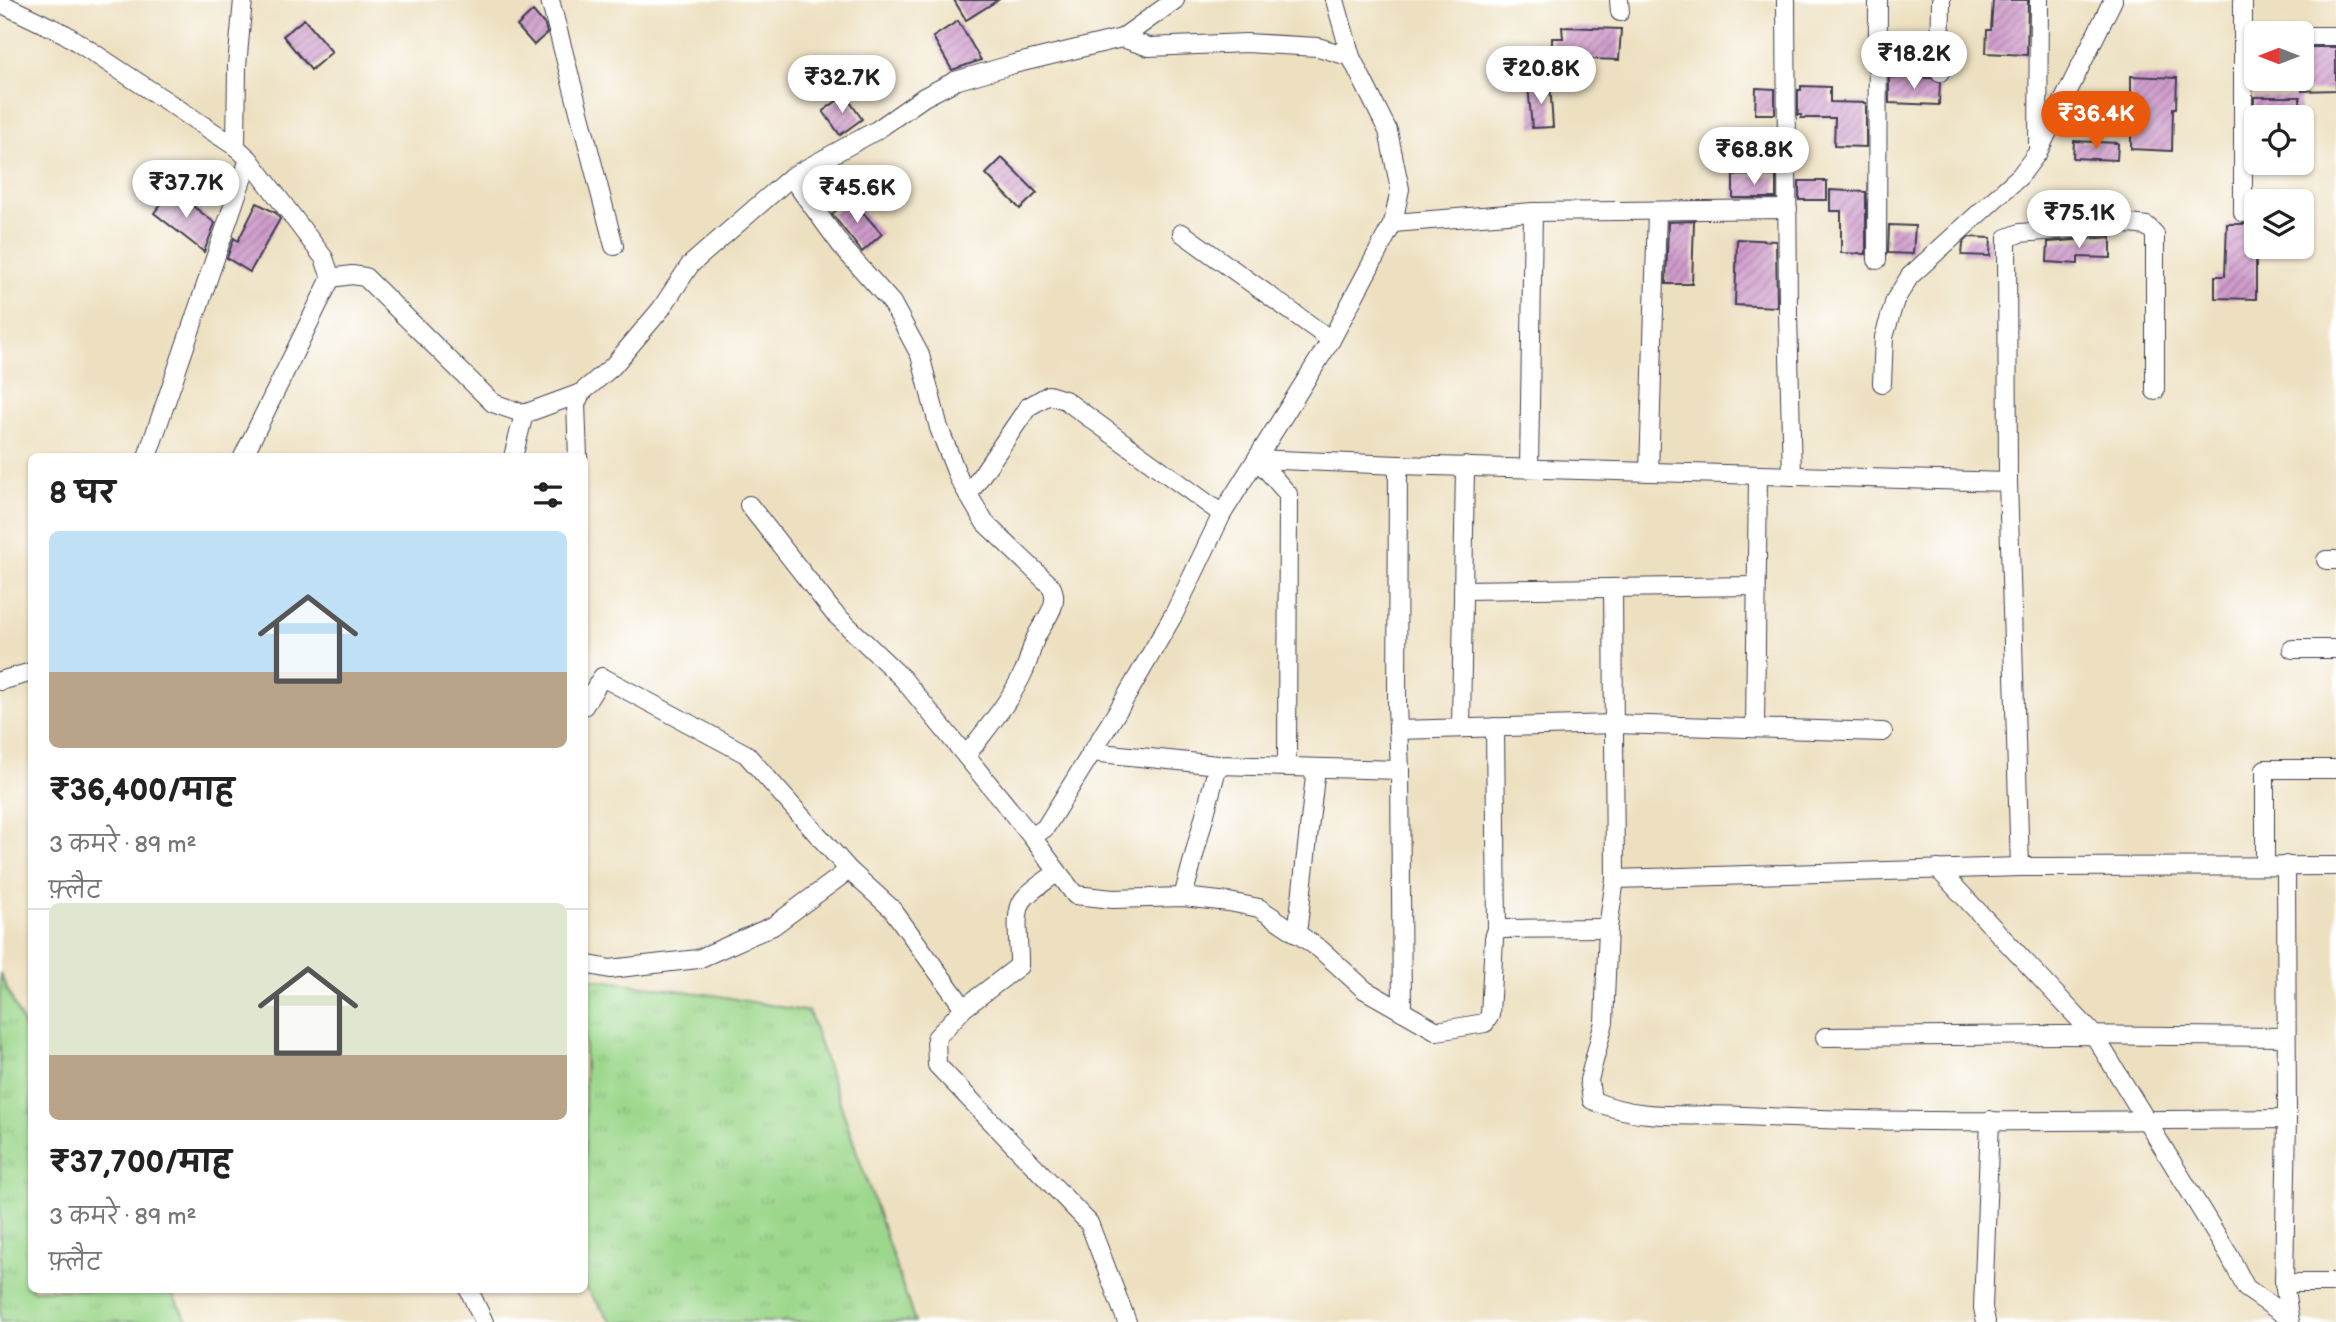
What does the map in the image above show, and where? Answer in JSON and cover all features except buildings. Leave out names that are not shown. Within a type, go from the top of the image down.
[{"type":"street","points":[[148,453],[243,153],[237,66],[243,0]]},
{"type":"street","points":[[550,0],[614,246]]},
{"type":"street","points":[[331,278],[352,275],[365,277],[493,403],[524,414],[581,393],[613,366],[661,310],[690,265],[791,177],[877,130],[925,97],[955,81],[1122,38],[1175,0]]},
{"type":"street","points":[[1032,837],[1045,828],[1174,614],[1222,514],[1331,340],[1393,223],[1400,190],[1388,131],[1351,57],[1335,0]]},
{"type":"street","points":[[1786,0],[1792,476]]},
{"type":"street","points":[[1877,260],[1878,0]]},
{"type":"street","points":[[1940,72],[1941,0]]},
{"type":"street","points":[[2038,152],[2039,0]]},
{"type":"street","points":[[1882,383],[1884,337],[1895,300],[1910,276],[2020,176],[2038,152],[2113,0]]},
{"type":"street","points":[[2243,0],[2247,21]]},
{"type":"street","points":[[0,3],[65,34],[243,153],[324,258],[331,278],[245,453]]},
{"type":"street","points":[[2314,36],[2336,36]]},
{"type":"street","points":[[1122,38],[1149,47],[1246,43],[1318,47],[1351,57]]},
{"type":"street","points":[[2243,213],[2248,91]]},
{"type":"street","points":[[791,177],[843,248],[892,303],[920,355],[939,428],[959,479],[985,523],[1051,586],[1055,593],[1055,600],[1036,637],[1025,670],[1012,693],[966,756]]},
{"type":"street","points":[[1393,223],[1533,212],[1788,209]]},
{"type":"street","points":[[1649,472],[1657,211]]},
{"type":"street","points":[[1529,468],[1533,212]]},
{"type":"street","points":[[2020,867],[2008,482],[2007,239],[2020,233],[2130,224],[2147,226],[2155,234],[2155,391]]},
{"type":"street","points":[[1182,233],[1331,340]]},
{"type":"street","points":[[578,453],[576,404],[581,393]]},
{"type":"street","points":[[968,495],[1028,407],[1049,395],[1065,400],[1222,514]]},
{"type":"street","points":[[514,453],[524,414]]},
{"type":"street","points":[[1257,459],[2008,482]]},
{"type":"street","points":[[1257,459],[1289,494],[1287,768]]},
{"type":"street","points":[[1398,465],[1402,1011]]},
{"type":"street","points":[[1461,728],[1465,466]]},
{"type":"street","points":[[1755,728],[1758,475]]},
{"type":"street","points":[[749,505],[833,611],[903,678],[1032,837],[1075,895],[1113,899],[1183,897],[1259,908],[1320,949],[1365,990],[1437,1031],[1485,1023],[1490,1015],[1494,938],[1497,929],[1495,727]]},
{"type":"street","points":[[1463,590],[1756,586]]},
{"type":"street","points":[[1613,589],[1615,879],[1608,928],[1605,1022],[1589,1080],[1592,1100],[1610,1108],[1660,1116],[1839,1120],[2287,1119]]},
{"type":"street","points":[[2292,649],[2336,649]]},
{"type":"street","points":[[0,681],[28,673]]},
{"type":"street","points":[[588,700],[603,677],[746,754],[849,870],[892,909],[964,1007]]},
{"type":"street","points":[[1398,730],[1615,724],[1883,732]]},
{"type":"street","points":[[1091,752],[1218,765],[1400,770]]},
{"type":"street","points":[[1183,897],[1218,765]]},
{"type":"street","points":[[1297,934],[1316,768]]},
{"type":"street","points":[[2264,866],[2265,769],[2336,769]]},
{"type":"street","points":[[2286,865],[2287,1119],[2284,1283],[2290,1320]]},
{"type":"street","points":[[1615,879],[2020,867],[2336,866]]},
{"type":"street","points":[[1938,869],[2094,1035],[2230,1257],[2246,1288],[2290,1320]]},
{"type":"street","points":[[588,965],[610,969],[698,960],[773,926],[849,870]]},
{"type":"street","points":[[1057,872],[1022,901],[1016,925],[1021,947],[1019,966],[964,1007],[936,1038],[937,1066],[1089,1223],[1127,1322]]},
{"type":"street","points":[[1497,929],[1608,928]]},
{"type":"street","points":[[1825,1037],[2286,1037]]},
{"type":"street","points":[[1986,1322],[1983,1308],[1990,1120]]},
{"type":"street","points":[[2284,1283],[2336,1283]]},
{"type":"street","points":[[470,1293],[484,1322]]},
{"type":"green space","points":[[0,973],[28,1035],[28,1293],[172,1293],[188,1322],[0,1322]]},
{"type":"green space","points":[[588,978],[713,995],[809,1012],[915,1322],[612,1322],[588,1291]]}]
